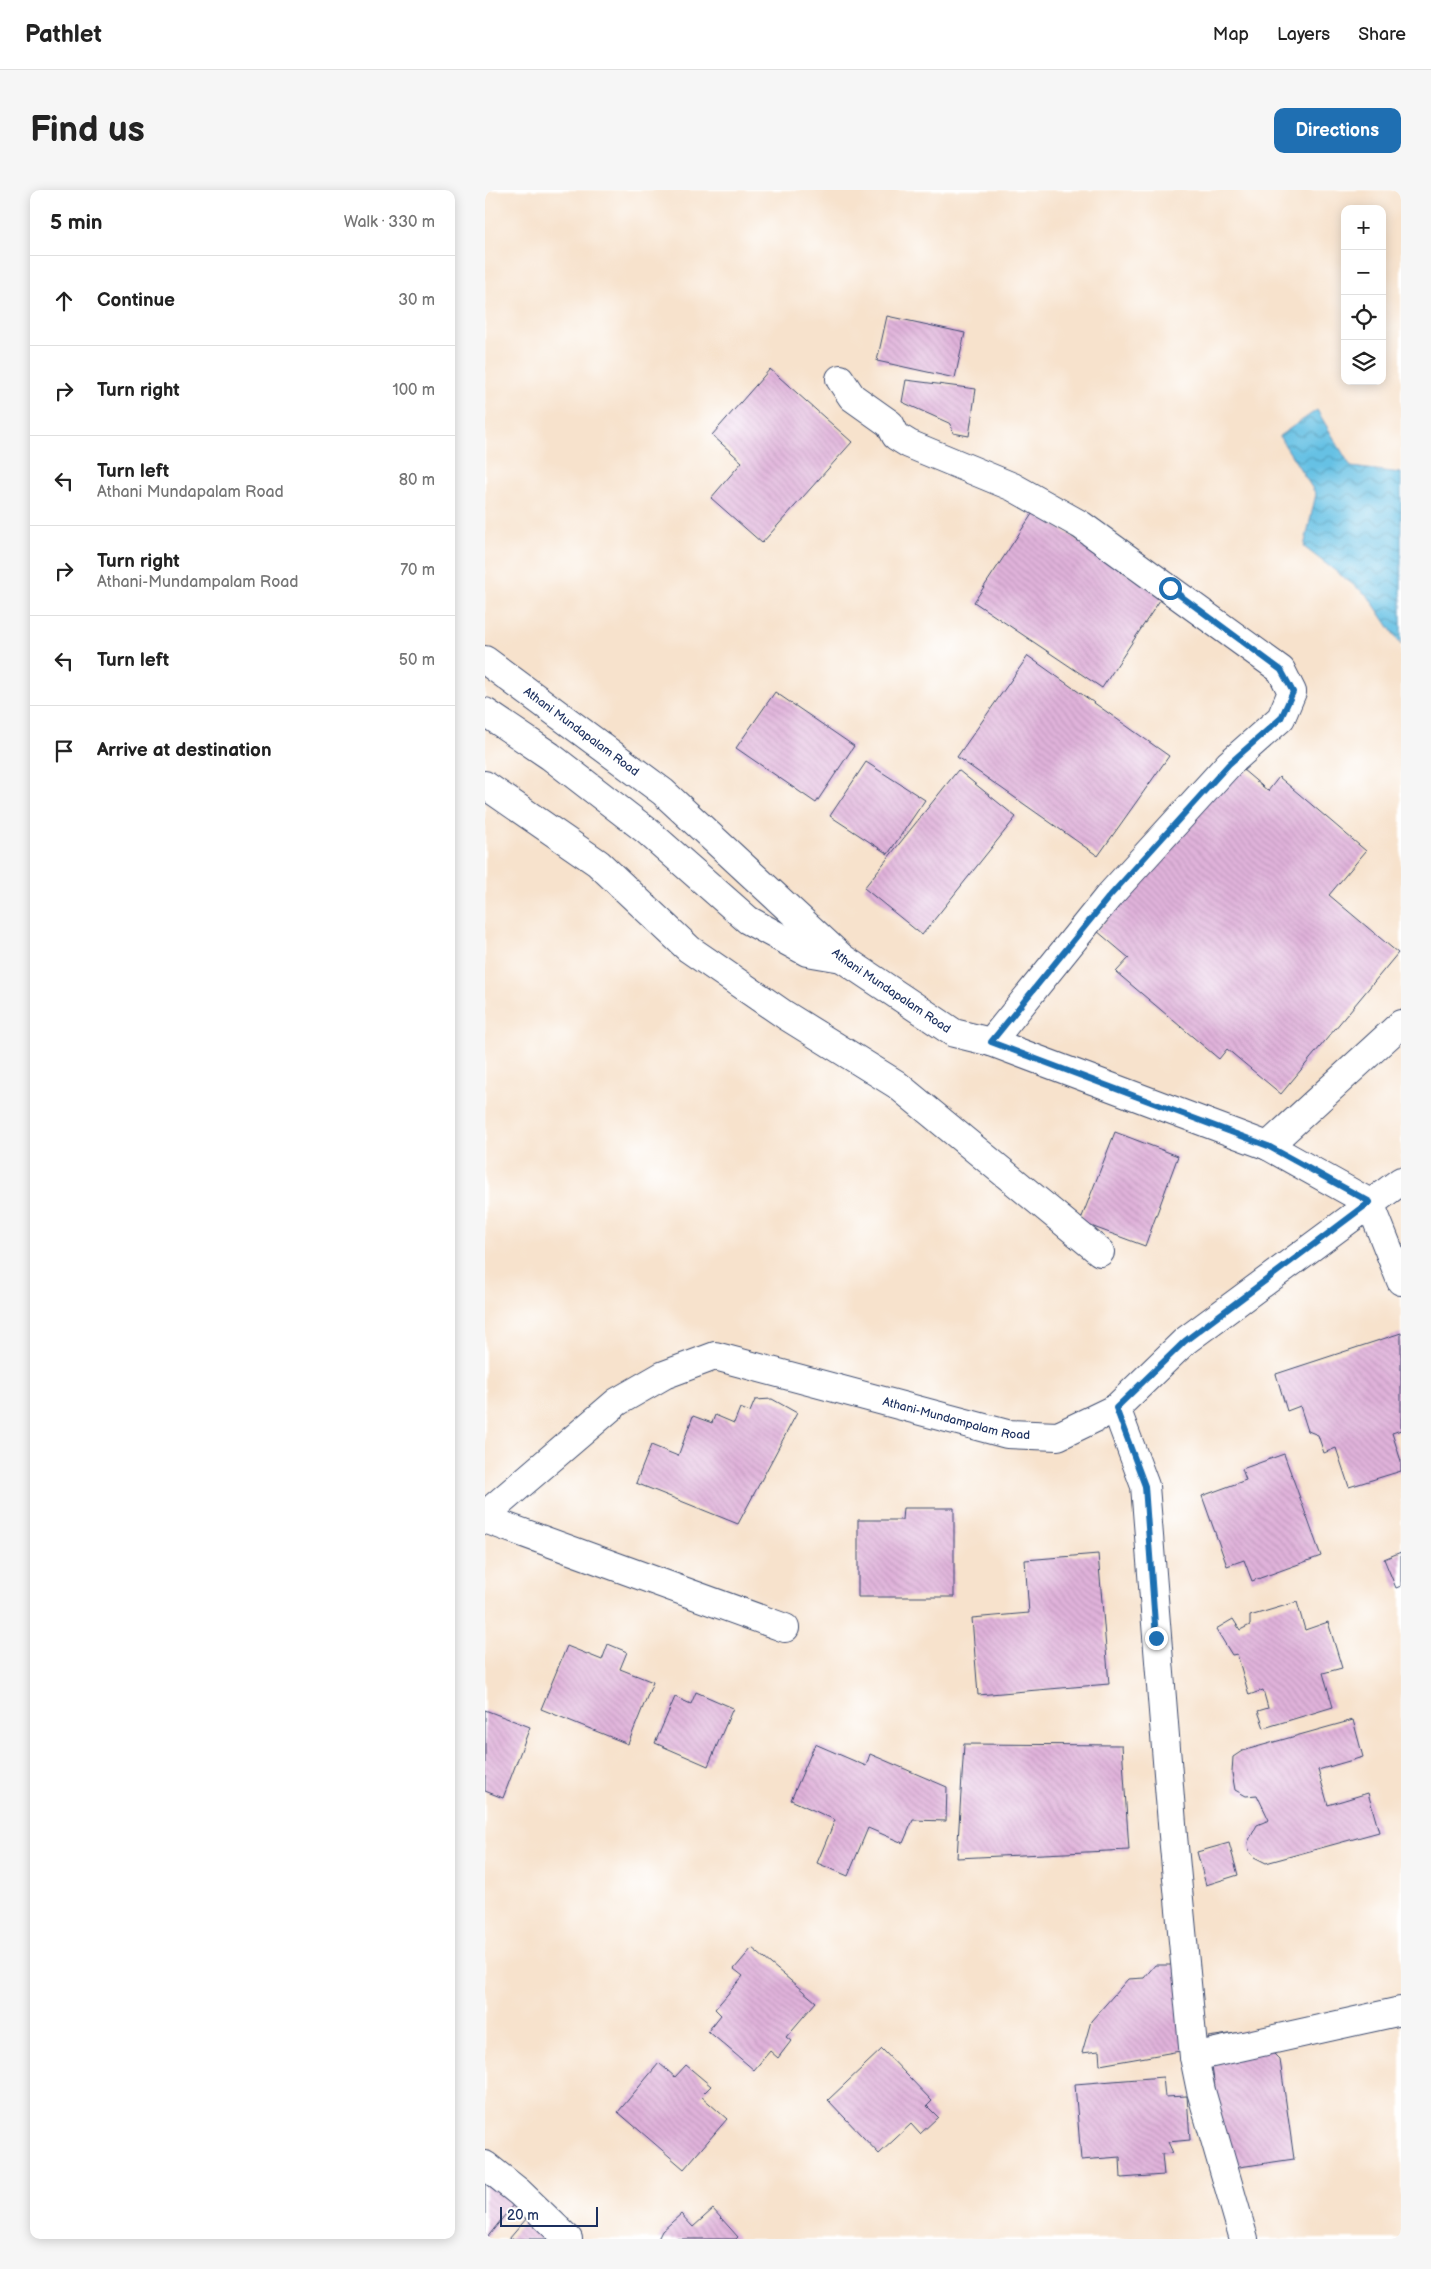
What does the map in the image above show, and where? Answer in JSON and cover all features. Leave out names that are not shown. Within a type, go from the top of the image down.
[{"type":"street","points":[[840,379],[852,397],[890,424],[896,436],[909,444],[1013,487],[1081,525],[1281,670],[1293,692],[1281,718],[1229,764],[1108,898],[991,1042]]},
{"type":"street","name":"Athani Mundapalam Road","points":[[485,660],[663,792],[843,958],[954,1033],[991,1042],[1268,1146],[1370,1202]]},
{"type":"street","points":[[485,712],[550,756],[647,831],[748,920],[807,952],[843,958]]},
{"type":"street","points":[[485,785],[598,863],[689,948],[785,1015],[896,1084],[1100,1252]]},
{"type":"street","points":[[1268,1146],[1401,1024]]},
{"type":"street","name":"Athani-Mundampalam Road","points":[[485,1515],[617,1402],[663,1376],[715,1356],[1007,1434],[1058,1436],[1116,1408],[1185,1341],[1370,1202],[1401,1181]]},
{"type":"street","points":[[1370,1202],[1401,1281]]},
{"type":"street","points":[[1116,1408],[1145,1486],[1173,1836],[1194,2057],[1201,2091],[1244,2239]]},
{"type":"street","points":[[485,1519],[785,1628]]},
{"type":"street","points":[[1194,2057],[1401,2011]]},
{"type":"street","points":[[485,2165],[519,2192],[568,2239]]},
{"type":"water","points":[[1317,410],[1351,467],[1401,473],[1401,645],[1368,596],[1304,547],[1316,494],[1279,436]]},
{"type":"building","points":[[887,316],[965,333],[955,378],[877,361]]},
{"type":"building","points":[[770,369],[852,442],[762,543],[711,498],[742,462],[712,435]]},
{"type":"building","points":[[906,380],[976,389],[969,436],[953,433],[951,424],[902,402]]},
{"type":"building","points":[[1034,511],[1162,597],[1102,688],[974,602]]},
{"type":"building","points":[[1028,656],[1169,756],[1098,856],[957,757]]},
{"type":"building","points":[[775,692],[854,746],[816,803],[736,748]]},
{"type":"building","points":[[866,762],[925,800],[888,854],[830,816]]},
{"type":"building","points":[[1236,764],[1268,791],[1279,777],[1366,851],[1329,895],[1398,953],[1281,1094],[1227,1049],[1219,1059],[1116,972],[1129,958],[1097,931]]},
{"type":"building","points":[[958,770],[1016,817],[922,935],[864,888]]},
{"type":"building","points":[[1115,1132],[1178,1156],[1145,1246],[1080,1222]]},
{"type":"building","points":[[1401,1333],[1401,1430],[1392,1433],[1401,1461],[1401,1471],[1349,1487],[1336,1448],[1324,1453],[1318,1435],[1308,1431],[1300,1406],[1287,1411],[1276,1374]]},
{"type":"building","points":[[772,1399],[797,1413],[738,1524],[636,1483],[651,1445],[678,1456],[693,1416],[712,1423],[715,1415],[734,1423],[740,1408],[750,1412],[755,1400]]},
{"type":"building","points":[[1284,1454],[1321,1556],[1252,1581],[1244,1560],[1227,1566],[1202,1496],[1246,1480],[1242,1469]]},
{"type":"building","points":[[903,1508],[954,1508],[954,1597],[858,1597],[858,1520],[902,1520]]},
{"type":"building","points":[[1401,1552],[1401,1586],[1396,1588],[1384,1559]]},
{"type":"building","points":[[1098,1554],[1109,1684],[978,1695],[972,1618],[1029,1613],[1025,1560]]},
{"type":"building","points":[[1297,1602],[1305,1630],[1328,1622],[1342,1668],[1323,1673],[1333,1707],[1264,1728],[1258,1711],[1268,1708],[1263,1690],[1249,1695],[1237,1654],[1232,1655],[1216,1629],[1233,1619],[1240,1630],[1250,1625],[1250,1616]]},
{"type":"building","points":[[608,1644],[627,1652],[620,1669],[653,1682],[628,1744],[541,1709],[567,1646],[602,1660]]},
{"type":"building","points":[[696,1692],[733,1708],[708,1766],[655,1743],[675,1697],[691,1704]]},
{"type":"building","points":[[485,1710],[530,1727],[503,1798],[485,1791]]},
{"type":"building","points":[[1353,1720],[1363,1757],[1318,1770],[1328,1805],[1368,1793],[1379,1832],[1266,1863],[1254,1857],[1249,1851],[1248,1842],[1257,1825],[1269,1820],[1257,1795],[1246,1796],[1235,1790],[1232,1773],[1233,1757],[1242,1751]]},
{"type":"building","points":[[815,1744],[866,1766],[870,1754],[947,1787],[946,1821],[913,1820],[903,1843],[868,1828],[848,1876],[817,1863],[835,1820],[791,1800]]},
{"type":"building","points":[[964,1744],[1122,1745],[1129,1850],[957,1858]]},
{"type":"building","points":[[1229,1843],[1238,1875],[1206,1885],[1197,1852]]},
{"type":"building","points":[[752,1948],[816,2002],[786,2037],[791,2041],[778,2058],[770,2051],[754,2070],[708,2031],[721,2015],[715,2009],[743,1976],[734,1969]]},
{"type":"building","points":[[1155,1965],[1191,1965],[1203,2047],[1100,2065],[1099,2051],[1082,2053],[1091,2021],[1128,1979],[1144,1978]]},
{"type":"building","points":[[1270,2028],[1274,2054],[1280,2060],[1294,2159],[1226,2169],[1208,2037]]},
{"type":"building","points":[[882,2049],[932,2101],[927,2106],[938,2117],[920,2134],[911,2124],[879,2154],[828,2100]]},
{"type":"building","points":[[659,2063],[675,2077],[686,2065],[711,2086],[701,2096],[727,2119],[684,2169],[618,2112]]},
{"type":"building","points":[[1163,2077],[1165,2097],[1187,2096],[1190,2140],[1168,2142],[1173,2153],[1162,2154],[1164,2175],[1121,2178],[1120,2157],[1081,2160],[1075,2084]]},
{"type":"building","points":[[485,2174],[517,2200],[486,2239],[485,2239]]},
{"type":"building","points":[[713,2209],[738,2237],[736,2239],[658,2239],[662,2231],[681,2214],[693,2227]]},
{"type":"building","points":[[527,2218],[551,2239],[509,2239]]},
{"type":"route","points":[[1156,1638],[1145,1486],[1116,1408],[1185,1341],[1370,1202],[1268,1146],[991,1042],[1108,898],[1229,764],[1281,718],[1293,692],[1281,670],[1170,588]]}]
